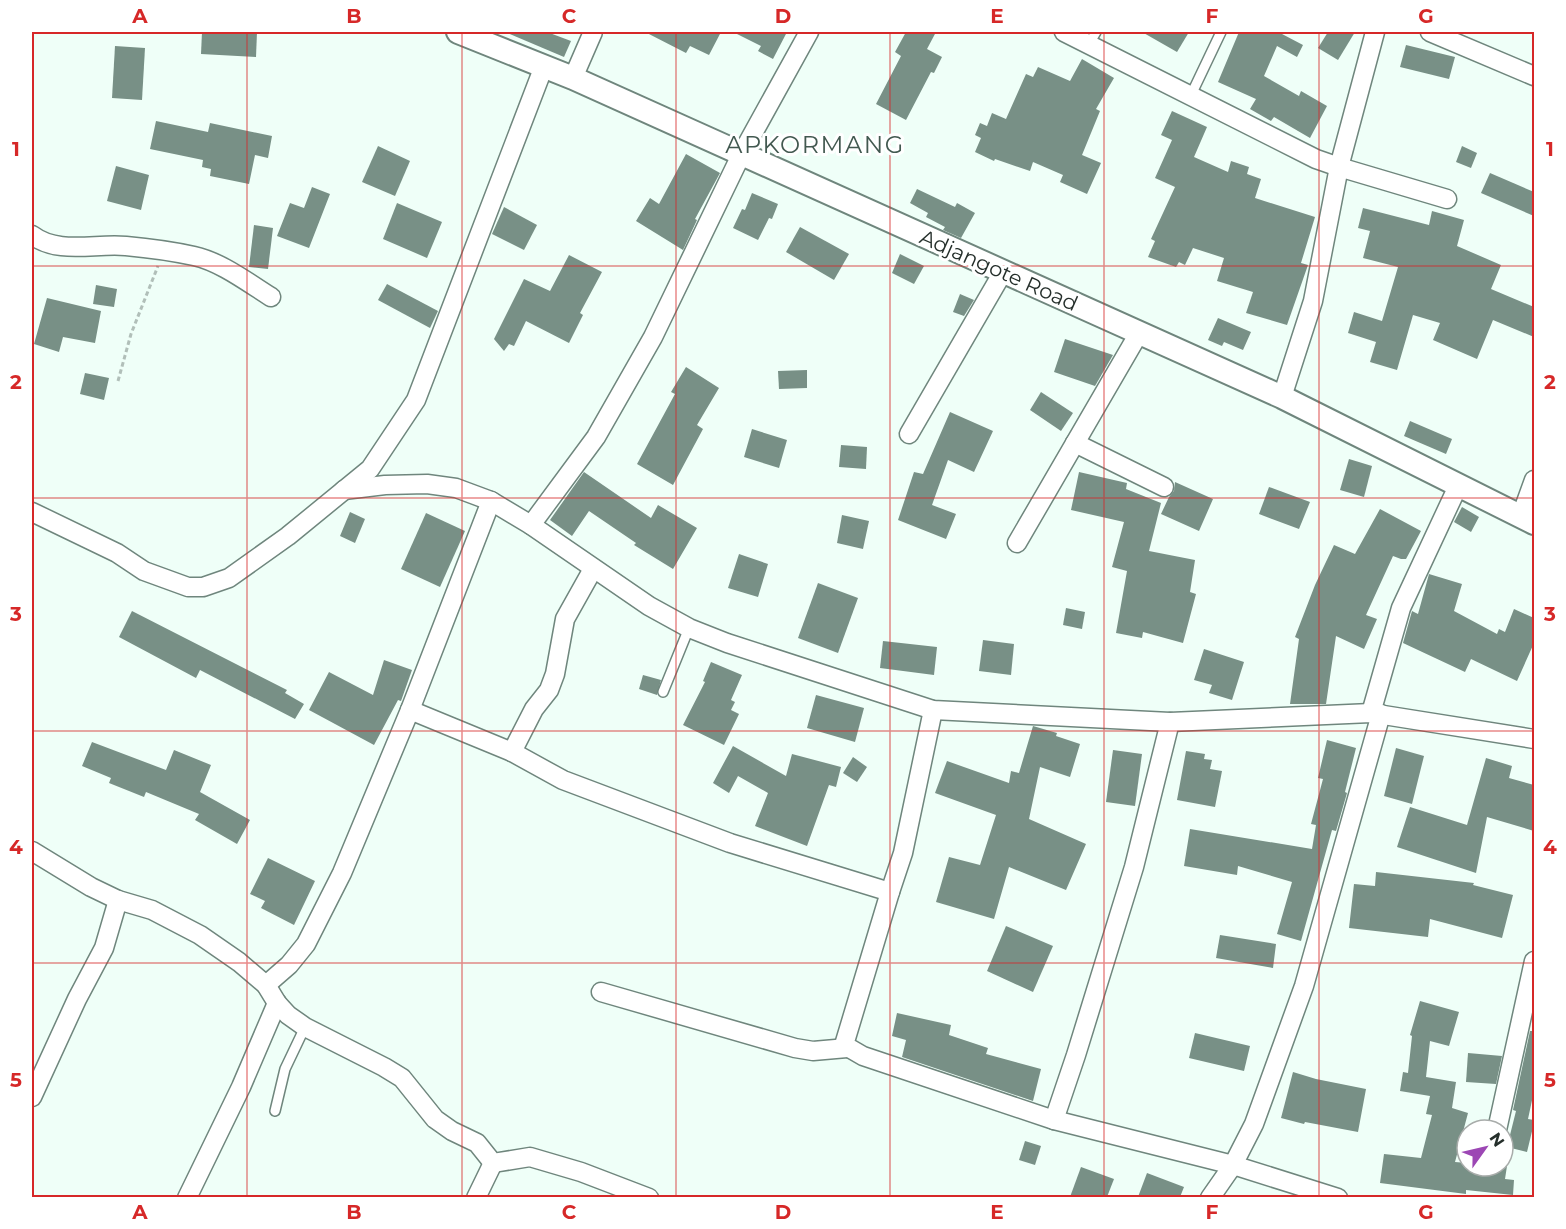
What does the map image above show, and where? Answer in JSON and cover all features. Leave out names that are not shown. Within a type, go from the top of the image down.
[{"type":"street","name":"Adjangote Road","points":[[458,32],[573,78],[1282,397],[1528,519]]},
{"type":"street","points":[[573,78],[593,32]]},
{"type":"street","points":[[531,525],[596,437],[653,337],[741,155],[808,32]]},
{"type":"street","points":[[1064,32],[1093,38],[1191,95],[1297,149],[1339,167],[1447,199]]},
{"type":"street","points":[[1282,397],[1313,301],[1339,167],[1375,32]]},
{"type":"street","points":[[1430,32],[1534,76]]},
{"type":"street","points":[[32,512],[117,553],[144,571],[188,587],[203,587],[229,578],[288,536],[370,469],[416,400],[544,66]]},
{"type":"street","points":[[32,235],[45,243],[66,246],[123,245],[197,257],[223,268],[271,297]]},
{"type":"street","points":[[909,434],[1003,272]]},
{"type":"street","points":[[1017,543],[1139,333]]},
{"type":"street","points":[[1075,443],[1164,487]]},
{"type":"street","points":[[1528,519],[1534,480]]},
{"type":"street","points":[[344,490],[427,483],[456,488],[491,501],[531,525],[649,606],[689,628],[727,643],[933,710],[1170,722],[1376,713],[1534,739]]},
{"type":"street","points":[[1210,1197],[1233,1165],[1254,1124],[1304,986],[1376,713],[1401,608],[1458,486]]},
{"type":"street","points":[[266,985],[289,965],[306,944],[342,873],[410,710],[491,501]]},
{"type":"street","points":[[512,752],[534,709],[549,690],[555,674],[565,619],[593,569]]},
{"type":"street","points":[[410,710],[512,752],[563,780],[730,843],[890,892]]},
{"type":"street","points":[[847,1048],[844,1045],[850,1022],[903,853],[933,710]]},
{"type":"street","points":[[1054,1120],[1134,867],[1170,722]]},
{"type":"street","points":[[32,851],[91,887],[118,900],[152,910],[200,934],[266,985],[277,1004],[288,1015],[305,1027],[402,1078],[435,1119],[452,1131],[477,1143],[493,1163]]},
{"type":"street","points":[[32,1097],[37,1071],[104,948],[118,900]]},
{"type":"street","points":[[1500,1118],[1534,961]]},
{"type":"street","points":[[601,992],[795,1048],[813,1051],[847,1048],[863,1056],[1054,1120],[1233,1165],[1338,1197]]},
{"type":"street","points":[[187,1197],[241,1087],[277,1004]]},
{"type":"street","points":[[493,1163],[531,1157],[581,1172],[649,1197]]},
{"type":"street","points":[[476,1197],[493,1163]]},
{"type":"lane","points":[[1191,95],[1221,32]]},
{"type":"lane","points":[[663,692],[689,628]]},
{"type":"lane","points":[[275,1111],[285,1069],[305,1027]]},
{"type":"path","points":[[118,381],[131,334],[164,250]]},
{"type":"building","points":[[202,32],[257,32],[256,57],[201,54]]},
{"type":"building","points":[[505,32],[547,32],[571,41],[564,57]]},
{"type":"building","points":[[645,32],[721,32],[709,55],[690,46],[686,53]]},
{"type":"building","points":[[733,32],[787,32],[773,59],[758,51],[761,46]]},
{"type":"building","points":[[906,32],[936,32],[927,49],[942,57],[934,73],[931,72],[906,120],[876,104],[901,56],[895,52]]},
{"type":"building","points":[[1142,32],[1189,32],[1177,52]]},
{"type":"building","points":[[1239,32],[1283,32],[1282,34],[1303,45],[1297,57],[1277,46],[1264,76],[1299,96],[1301,91],[1327,106],[1310,138],[1274,117],[1271,121],[1250,109],[1256,99],[1218,82]]},
{"type":"building","points":[[1328,32],[1355,32],[1338,60],[1318,48]]},
{"type":"building","points":[[1406,45],[1455,57],[1449,79],[1400,67]]},
{"type":"building","points":[[115,46],[145,48],[142,100],[112,98]]},
{"type":"building","points":[[1082,59],[1114,78],[1096,109],[1100,111],[1082,155],[1101,163],[1087,194],[1060,182],[1063,175],[1033,162],[1030,171],[995,159],[994,161],[975,152],[981,138],[975,135],[980,123],[987,126],[992,113],[1006,119],[1026,74],[1033,77],[1038,67],[1070,81]]},
{"type":"building","points":[[1172,111],[1207,127],[1194,157],[1228,172],[1231,161],[1249,167],[1247,174],[1261,179],[1255,198],[1315,217],[1301,263],[1308,265],[1287,325],[1246,313],[1253,292],[1217,281],[1224,258],[1193,248],[1185,265],[1179,262],[1176,267],[1148,257],[1155,241],[1151,239],[1175,187],[1155,178],[1172,140],[1161,135]]},
{"type":"building","points":[[156,121],[208,132],[210,123],[272,136],[268,158],[255,155],[249,184],[210,176],[211,169],[202,167],[203,160],[150,149]]},
{"type":"building","points":[[378,146],[410,161],[395,196],[362,182]]},
{"type":"building","points":[[1462,146],[1477,153],[1471,168],[1456,162]]},
{"type":"building","points":[[686,154],[720,173],[695,219],[697,220],[683,250],[636,221],[650,198],[659,204]]},
{"type":"building","points":[[116,166],[149,175],[141,210],[107,201]]},
{"type":"building","points":[[1490,173],[1534,192],[1534,216],[1481,193]]},
{"type":"building","points":[[312,187],[330,194],[309,248],[277,236],[290,203],[304,208]]},
{"type":"building","points":[[917,189],[955,207],[957,203],[975,213],[961,238],[943,230],[945,227],[926,217],[928,213],[910,203]]},
{"type":"building","points":[[752,193],[778,204],[772,219],[769,218],[758,240],[733,228],[742,209],[745,210]]},
{"type":"building","points":[[397,203],[442,222],[427,258],[383,239]]},
{"type":"building","points":[[504,207],[537,225],[524,250],[492,234]]},
{"type":"building","points":[[1363,208],[1429,225],[1432,211],[1464,220],[1457,246],[1501,265],[1491,289],[1534,307],[1534,337],[1493,320],[1477,359],[1433,340],[1440,323],[1413,315],[1397,370],[1370,362],[1376,342],[1348,333],[1354,312],[1382,321],[1398,267],[1363,258],[1370,231],[1358,228]]},
{"type":"building","points":[[254,225],[273,228],[268,269],[249,267]]},
{"type":"building","points":[[800,227],[849,254],[834,280],[786,252]]},
{"type":"building","points":[[900,254],[924,266],[914,284],[892,273]]},
{"type":"building","points":[[569,255],[602,272],[580,313],[583,315],[569,343],[526,321],[514,346],[509,344],[504,351],[494,339],[524,279],[550,291]]},
{"type":"building","points":[[387,284],[438,311],[430,328],[378,300]]},
{"type":"building","points":[[96,285],[117,289],[114,307],[93,304]]},
{"type":"building","points":[[960,294],[974,300],[964,316],[953,312]]},
{"type":"building","points":[[47,298],[101,311],[95,343],[63,337],[59,352],[34,344]]},
{"type":"building","points":[[1218,318],[1251,332],[1243,350],[1224,342],[1222,346],[1208,340]]},
{"type":"building","points":[[1065,339],[1113,355],[1095,386],[1054,372]]},
{"type":"building","points":[[686,367],[719,388],[697,425],[703,429],[673,485],[637,464],[675,394],[671,392]]},
{"type":"building","points":[[807,370],[807,388],[779,389],[778,371]]},
{"type":"building","points":[[85,373],[109,378],[104,400],[80,394]]},
{"type":"building","points":[[1041,392],[1073,413],[1061,431],[1030,410]]},
{"type":"building","points":[[950,412],[993,431],[974,472],[948,460],[932,505],[956,514],[946,539],[898,520],[914,472],[923,474]]},
{"type":"building","points":[[1410,421],[1452,439],[1446,454],[1404,436]]},
{"type":"building","points":[[752,429],[787,440],[779,468],[744,457]]},
{"type":"building","points":[[841,445],[867,447],[866,469],[839,467]]},
{"type":"building","points":[[1349,459],[1372,466],[1364,497],[1340,490]]},
{"type":"building","points":[[584,472],[651,518],[658,505],[697,528],[673,569],[634,545],[636,543],[589,511],[572,536],[550,520]]},
{"type":"building","points":[[1079,472],[1127,483],[1126,489],[1161,503],[1149,551],[1195,560],[1190,592],[1196,594],[1183,643],[1143,632],[1142,638],[1116,633],[1127,571],[1112,567],[1124,522],[1071,510]]},
{"type":"building","points":[[1175,482],[1213,499],[1199,531],[1161,514],[1174,491]]},
{"type":"building","points":[[1269,487],[1310,502],[1299,529],[1259,514]]},
{"type":"building","points":[[1462,507],[1479,517],[1471,532],[1454,522]]},
{"type":"building","points":[[1380,509],[1421,531],[1406,559],[1393,556],[1366,615],[1377,619],[1364,649],[1336,636],[1326,704],[1290,704],[1299,639],[1295,637],[1315,585],[1334,545],[1355,554]]},
{"type":"building","points":[[350,512],[365,519],[355,543],[340,536]]},
{"type":"building","points":[[426,513],[465,531],[440,587],[401,569]]},
{"type":"building","points":[[842,515],[869,521],[863,549],[837,543]]},
{"type":"building","points":[[739,554],[768,564],[758,597],[728,588]]},
{"type":"building","points":[[1429,574],[1462,584],[1454,611],[1497,634],[1499,629],[1505,632],[1514,609],[1534,618],[1534,643],[1517,681],[1471,659],[1465,672],[1403,643],[1412,611],[1418,614]]},
{"type":"building","points":[[818,583],[858,598],[838,653],[798,638]]},
{"type":"building","points":[[1066,608],[1085,612],[1082,629],[1063,625]]},
{"type":"building","points":[[132,611],[287,690],[285,693],[304,704],[295,719],[200,670],[196,678],[119,637]]},
{"type":"building","points":[[983,640],[1014,644],[1011,675],[979,671]]},
{"type":"building","points":[[883,641],[937,647],[934,675],[880,668]]},
{"type":"building","points":[[1204,649],[1244,662],[1232,700],[1209,693],[1212,685],[1194,680]]},
{"type":"building","points":[[384,660],[412,670],[401,701],[398,700],[374,745],[309,710],[329,672],[373,695]]},
{"type":"building","points":[[711,662],[742,675],[731,700],[735,702],[731,710],[739,714],[724,745],[683,725],[705,682],[703,681]]},
{"type":"building","points":[[643,675],[661,680],[657,695],[639,689]]},
{"type":"building","points":[[816,695],[864,708],[855,742],[807,728]]},
{"type":"building","points":[[1033,726],[1057,733],[1056,736],[1080,744],[1070,777],[1040,767],[1029,819],[1086,844],[1066,890],[1009,867],[994,919],[936,902],[949,857],[980,865],[996,815],[935,793],[947,761],[1009,783],[1011,771],[1019,773]]},
{"type":"building","points":[[1327,740],[1356,748],[1345,792],[1347,793],[1336,831],[1332,830],[1301,941],[1277,934],[1292,882],[1238,866],[1237,875],[1184,866],[1190,829],[1312,849],[1316,825],[1311,824],[1323,779],[1318,778]]},
{"type":"building","points":[[92,742],[166,770],[174,750],[211,765],[200,792],[250,820],[237,844],[195,820],[199,814],[146,792],[144,797],[109,783],[111,778],[82,766]]},
{"type":"building","points":[[733,746],[786,776],[792,754],[841,767],[836,787],[829,785],[807,846],[755,826],[768,793],[738,776],[729,793],[713,783]]},
{"type":"building","points":[[1396,748],[1424,756],[1412,804],[1384,796]]},
{"type":"building","points":[[1113,750],[1142,754],[1135,806],[1106,802]]},
{"type":"building","points":[[1186,751],[1205,754],[1204,759],[1212,760],[1210,769],[1222,771],[1215,807],[1177,800]]},
{"type":"building","points":[[853,757],[867,767],[857,782],[843,773]]},
{"type":"building","points":[[1486,758],[1512,766],[1509,778],[1534,785],[1534,831],[1487,817],[1476,873],[1397,847],[1410,807],[1467,825]]},
{"type":"building","points":[[268,858],[315,881],[294,925],[261,908],[265,901],[250,894]]},
{"type":"building","points":[[1376,872],[1474,883],[1473,885],[1513,895],[1502,938],[1430,919],[1428,937],[1349,928],[1354,884],[1375,886]]},
{"type":"building","points":[[1006,926],[1053,946],[1033,992],[987,971]]},
{"type":"building","points":[[1220,935],[1276,944],[1273,968],[1216,958]]},
{"type":"building","points":[[1420,1001],[1459,1012],[1449,1046],[1430,1041],[1426,1077],[1456,1082],[1452,1108],[1468,1113],[1467,1118],[1455,1118],[1455,1178],[1514,1180],[1513,1195],[1466,1190],[1466,1194],[1380,1183],[1384,1154],[1421,1158],[1432,1115],[1426,1114],[1430,1096],[1400,1091],[1403,1072],[1408,1073],[1412,1036],[1410,1035]]},
{"type":"building","points":[[897,1013],[951,1025],[949,1035],[988,1048],[986,1054],[1041,1069],[1033,1101],[902,1057],[906,1040],[892,1036]]},
{"type":"building","points":[[1530,1031],[1534,1031],[1534,1091],[1528,1119],[1534,1120],[1534,1123],[1527,1152],[1515,1149],[1516,1111],[1513,1110]]},
{"type":"building","points":[[1195,1033],[1250,1046],[1244,1071],[1189,1058]]},
{"type":"building","points":[[1468,1053],[1502,1056],[1496,1084],[1466,1082]]},
{"type":"building","points":[[1293,1072],[1366,1089],[1358,1132],[1281,1118]]},
{"type":"building","points":[[1025,1141],[1041,1146],[1035,1165],[1019,1160]]},
{"type":"building","points":[[1081,1167],[1114,1179],[1107,1197],[1070,1197]]},
{"type":"building","points":[[1147,1173],[1184,1187],[1180,1197],[1138,1197]]},
{"type":"district","name":"APKORMANG","points":[[815,144]]}]
